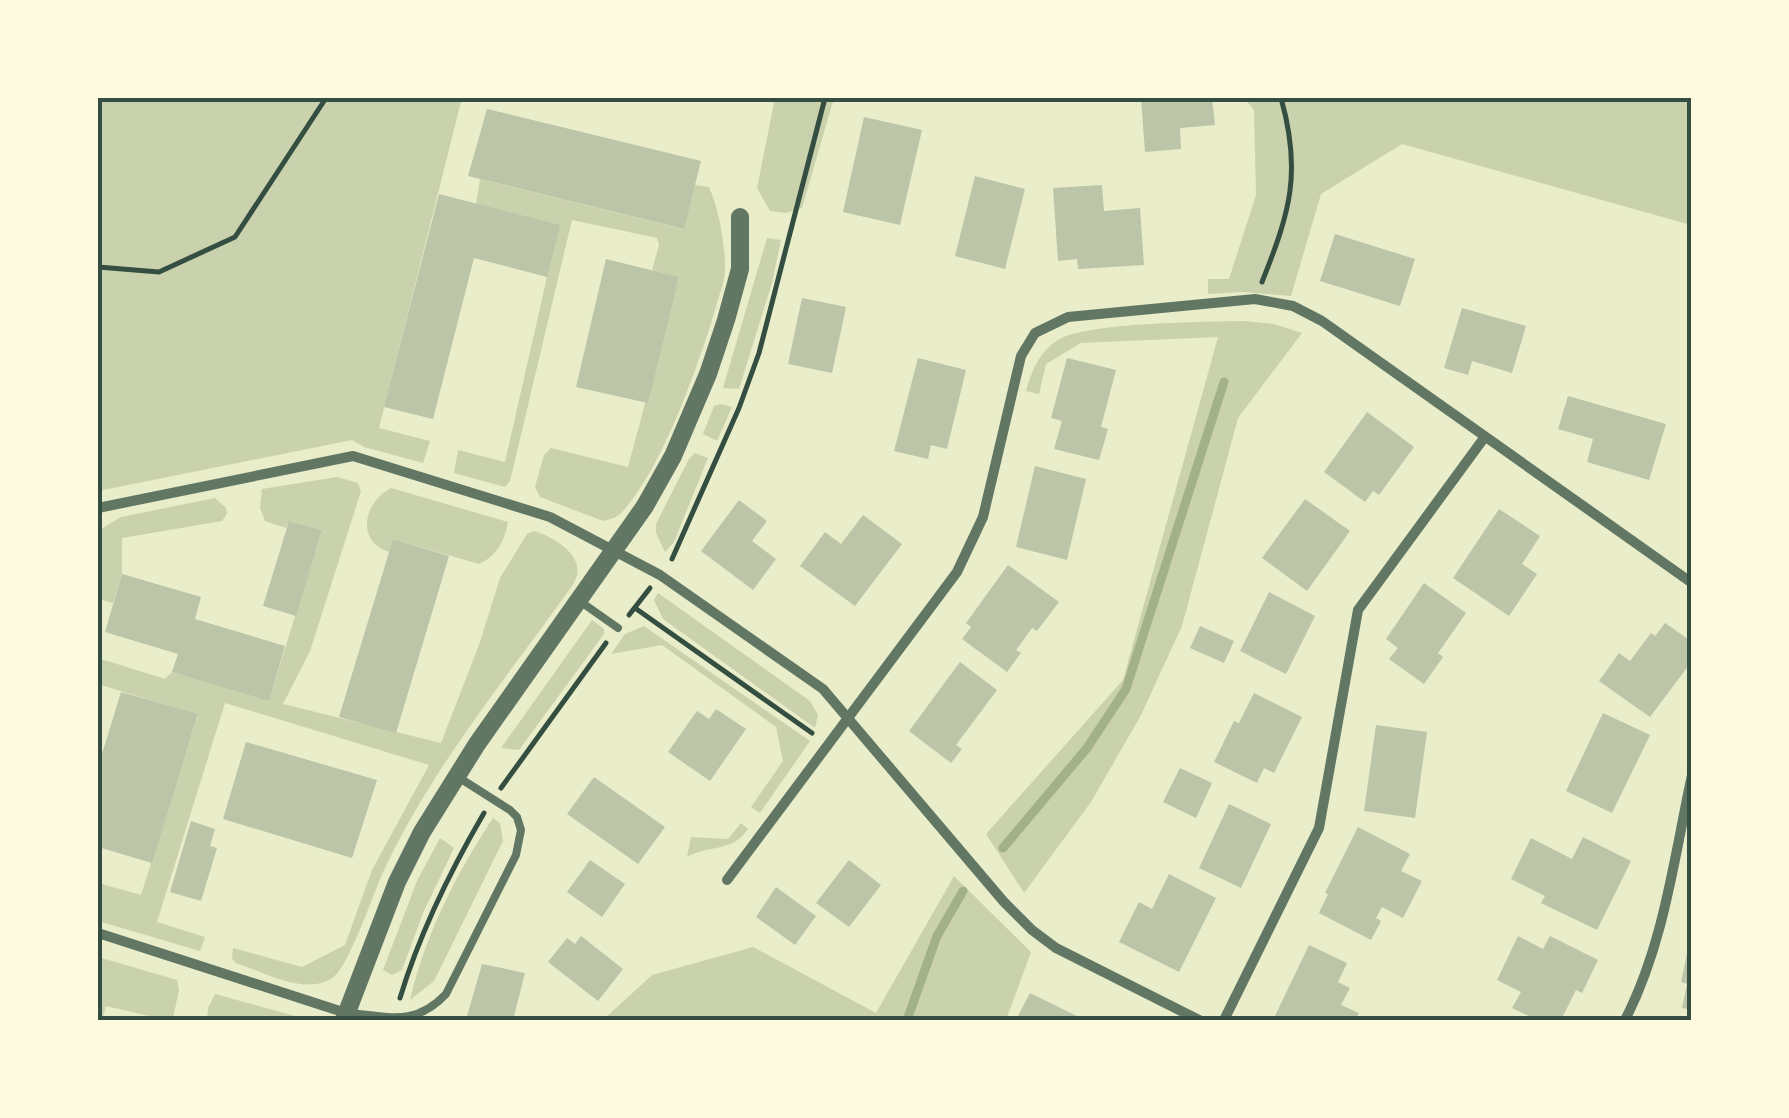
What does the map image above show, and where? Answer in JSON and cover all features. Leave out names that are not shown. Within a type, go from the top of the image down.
[{"type":"street","points":[[98,933],[345,1017],[397,882],[422,832],[456,776],[614,552],[674,456],[708,374],[740,269],[740,217]]},
{"type":"street","points":[[728,880],[958,572],[983,517],[1021,356],[1035,333],[1068,317],[1255,298],[1293,306],[1322,321],[1692,582]]},
{"type":"street","points":[[1224,1020],[1318,828],[1358,610],[1484,438]]},
{"type":"street","points":[[98,508],[352,456],[550,517],[668,580],[823,689],[1032,930],[1056,948],[1199,1020]]},
{"type":"street","points":[[1626,1020],[1645,982],[1654,952],[1692,775]]},
{"type":"lane","points":[[578,600],[618,628]]},
{"type":"lane","points":[[345,1017],[406,1018],[431,1010],[446,994],[516,855],[521,830],[517,818],[456,776]]},
{"type":"path","points":[[98,267],[159,272],[236,237],[326,98]]},
{"type":"path","points":[[792,223],[825,98]]},
{"type":"path","points":[[1255,298],[1286,222],[1294,165],[1281,98]]},
{"type":"path","points":[[635,608],[827,743]]},
{"type":"green space","points":[[98,98],[462,98],[379,428],[430,441],[423,463],[352,440],[98,491]]},
{"type":"green space","points":[[775,98],[834,98],[802,208],[786,213],[770,211],[757,188]]},
{"type":"green space","points":[[1244,98],[1691,98],[1691,225],[1402,144],[1321,194],[1291,296],[1208,294],[1208,279],[1229,279],[1256,195],[1254,110]]},
{"type":"green space","points":[[480,179],[683,229],[695,185],[709,187],[713,196],[725,259],[716,307],[666,442],[638,492],[614,518],[603,521],[540,497],[535,487],[544,455],[551,448],[628,467],[679,278],[652,270],[659,245],[657,238],[572,220],[510,481],[505,487],[454,473],[458,450],[505,462],[547,277],[476,204]]},
{"type":"green space","points":[[767,238],[781,240],[772,283],[739,389],[723,388]]},
{"type":"green space","points":[[1148,324],[1274,324],[1302,333],[1238,418],[1182,626],[1140,717],[1091,802],[1024,893],[986,834],[1123,680],[1218,337],[1081,343],[1046,364],[1039,394],[1026,391],[1031,376],[1046,350],[1073,334]]},
{"type":"green space","points":[[714,406],[732,407],[717,441],[703,434]]},
{"type":"green space","points":[[695,453],[708,458],[674,542],[665,552],[656,524]]},
{"type":"green space","points":[[337,477],[358,483],[361,491],[310,651],[283,704],[441,743],[500,578],[527,534],[534,531],[558,542],[571,554],[578,570],[569,590],[422,799],[384,870],[338,972],[331,979],[309,985],[236,963],[232,959],[233,948],[302,967],[345,945],[372,870],[429,765],[225,703],[157,922],[205,937],[200,951],[98,921],[98,883],[141,895],[198,715],[98,684],[98,658],[165,679],[172,672],[269,700],[322,530],[290,521],[286,528],[265,521],[260,508],[262,489]]},
{"type":"green space","points":[[391,488],[508,522],[502,541],[491,557],[479,564],[393,539],[389,552],[378,547],[371,539],[367,521],[375,502]]},
{"type":"green space","points":[[215,498],[226,508],[222,521],[122,538],[122,574],[113,603],[98,599],[98,531],[121,517]]},
{"type":"green space","points":[[658,593],[810,701],[818,715],[815,728],[663,619],[654,600]]},
{"type":"green space","points":[[592,620],[604,629],[604,634],[519,750],[501,748]]},
{"type":"green space","points":[[644,626],[810,741],[760,813],[751,807],[783,761],[776,727],[662,645],[611,654],[625,634]]},
{"type":"green space","points":[[493,818],[500,823],[503,841],[434,981],[410,1000],[443,906]]},
{"type":"green space","points":[[741,823],[748,829],[735,842],[687,857],[691,837],[728,839]]},
{"type":"green space","points":[[440,838],[454,848],[423,913],[402,970],[392,975],[383,970],[417,881]]},
{"type":"green space","points":[[954,876],[1031,952],[1006,1020],[603,1020],[652,975],[753,947],[876,1013]]},
{"type":"green space","points":[[98,957],[177,980],[179,990],[173,1018],[167,1020],[106,1006],[102,1020],[98,1020]]},
{"type":"green space","points":[[215,994],[295,1016],[305,1020],[207,1020]]},
{"type":"building","points":[[1141,98],[1212,98],[1215,125],[1180,128],[1181,149],[1145,152]]},
{"type":"building","points":[[487,109],[701,161],[684,229],[468,176]]},
{"type":"building","points":[[864,117],[922,130],[900,225],[843,212]]},
{"type":"building","points":[[975,176],[1025,189],[1005,269],[955,256]]},
{"type":"building","points":[[1102,185],[1104,211],[1140,208],[1144,265],[1078,269],[1077,259],[1058,261],[1053,188]]},
{"type":"building","points":[[439,194],[560,225],[547,277],[474,258],[433,419],[384,407]]},
{"type":"building","points":[[1335,234],[1415,259],[1400,306],[1320,281]]},
{"type":"building","points":[[606,259],[679,277],[648,403],[576,387]]},
{"type":"building","points":[[802,298],[846,307],[832,373],[788,364]]},
{"type":"building","points":[[1462,308],[1526,326],[1512,373],[1472,361],[1468,375],[1444,368]]},
{"type":"building","points":[[918,358],[966,370],[947,449],[931,445],[928,459],[894,451]]},
{"type":"building","points":[[1067,358],[1116,370],[1101,427],[1108,429],[1099,460],[1054,449],[1062,421],[1051,418]]},
{"type":"building","points":[[1568,396],[1666,424],[1649,480],[1587,462],[1593,439],[1558,429]]},
{"type":"building","points":[[1367,412],[1414,447],[1379,495],[1373,491],[1365,502],[1324,472]]},
{"type":"building","points":[[1035,466],[1086,479],[1067,560],[1016,547]]},
{"type":"building","points":[[1305,499],[1350,531],[1307,591],[1262,558]]},
{"type":"building","points":[[739,500],[767,521],[752,541],[776,559],[753,590],[701,551]]},
{"type":"building","points":[[1499,509],[1540,536],[1522,564],[1537,574],[1509,616],[1453,578]]},
{"type":"building","points":[[863,515],[902,544],[855,606],[800,566],[825,532],[841,544]]},
{"type":"building","points":[[289,521],[322,530],[296,616],[263,606]]},
{"type":"building","points":[[393,539],[449,556],[396,733],[339,717]]},
{"type":"building","points":[[1008,565],[1059,602],[1037,631],[1032,628],[1016,650],[1021,653],[1007,672],[962,639],[971,627],[966,623]]},
{"type":"building","points":[[122,574],[201,597],[195,619],[285,646],[269,701],[172,672],[178,654],[105,632]]},
{"type":"building","points":[[1424,583],[1466,613],[1438,653],[1443,657],[1424,684],[1389,659],[1398,648],[1386,639]]},
{"type":"building","points":[[1269,592],[1315,616],[1286,674],[1240,651]]},
{"type":"building","points":[[1665,623],[1692,642],[1692,661],[1650,717],[1599,681],[1619,653],[1630,661],[1651,633],[1655,636]]},
{"type":"building","points":[[1200,626],[1234,641],[1224,663],[1190,648]]},
{"type":"building","points":[[960,662],[997,690],[956,745],[962,749],[951,763],[909,731]]},
{"type":"building","points":[[121,692],[198,714],[152,863],[98,847],[98,767]]},
{"type":"building","points":[[1254,693],[1302,717],[1274,773],[1264,768],[1257,783],[1214,762],[1234,721],[1239,723]]},
{"type":"building","points":[[716,709],[746,729],[710,781],[668,752],[697,711],[709,719]]},
{"type":"building","points":[[1603,713],[1650,735],[1612,813],[1566,791]]},
{"type":"building","points":[[1376,725],[1427,732],[1415,818],[1364,811]]},
{"type":"building","points":[[246,742],[377,780],[352,858],[223,819]]},
{"type":"building","points":[[1180,768],[1212,783],[1196,818],[1163,802]]},
{"type":"building","points":[[594,777],[665,827],[638,864],[567,814]]},
{"type":"building","points":[[1229,804],[1271,824],[1241,888],[1199,868]]},
{"type":"building","points":[[191,821],[215,829],[210,846],[217,848],[201,901],[170,892]]},
{"type":"building","points":[[1358,827],[1410,854],[1401,871],[1422,881],[1403,918],[1382,907],[1376,918],[1381,921],[1371,940],[1319,913]]},
{"type":"building","points":[[1583,837],[1631,861],[1597,930],[1541,903],[1545,896],[1511,879],[1531,838],[1572,859]]},
{"type":"building","points":[[590,860],[625,884],[602,917],[567,892]]},
{"type":"building","points":[[849,860],[881,885],[849,927],[816,903]]},
{"type":"building","points":[[1169,874],[1216,898],[1179,972],[1119,942],[1139,902],[1152,909]]},
{"type":"building","points":[[776,887],[816,916],[795,945],[756,917]]},
{"type":"building","points":[[581,936],[623,969],[598,1001],[548,962],[567,938],[575,944]]},
{"type":"building","points":[[1518,936],[1543,949],[1550,936],[1598,960],[1582,993],[1576,990],[1561,1020],[1537,1020],[1512,1008],[1521,992],[1497,980]]},
{"type":"building","points":[[1309,945],[1347,963],[1338,982],[1350,988],[1341,1005],[1359,1013],[1355,1020],[1284,1020],[1275,1016]]},
{"type":"building","points":[[1688,949],[1692,950],[1692,1010],[1682,1008],[1687,984],[1681,982]]},
{"type":"building","points":[[482,964],[525,973],[513,1020],[466,1020]]},
{"type":"building","points":[[1030,993],[1085,1020],[1016,1020]]},
{"type":"waterway","points":[[1003,848],[1087,748],[1126,689],[1224,382]]},
{"type":"waterway","points":[[907,1020],[937,936],[963,891]]}]
